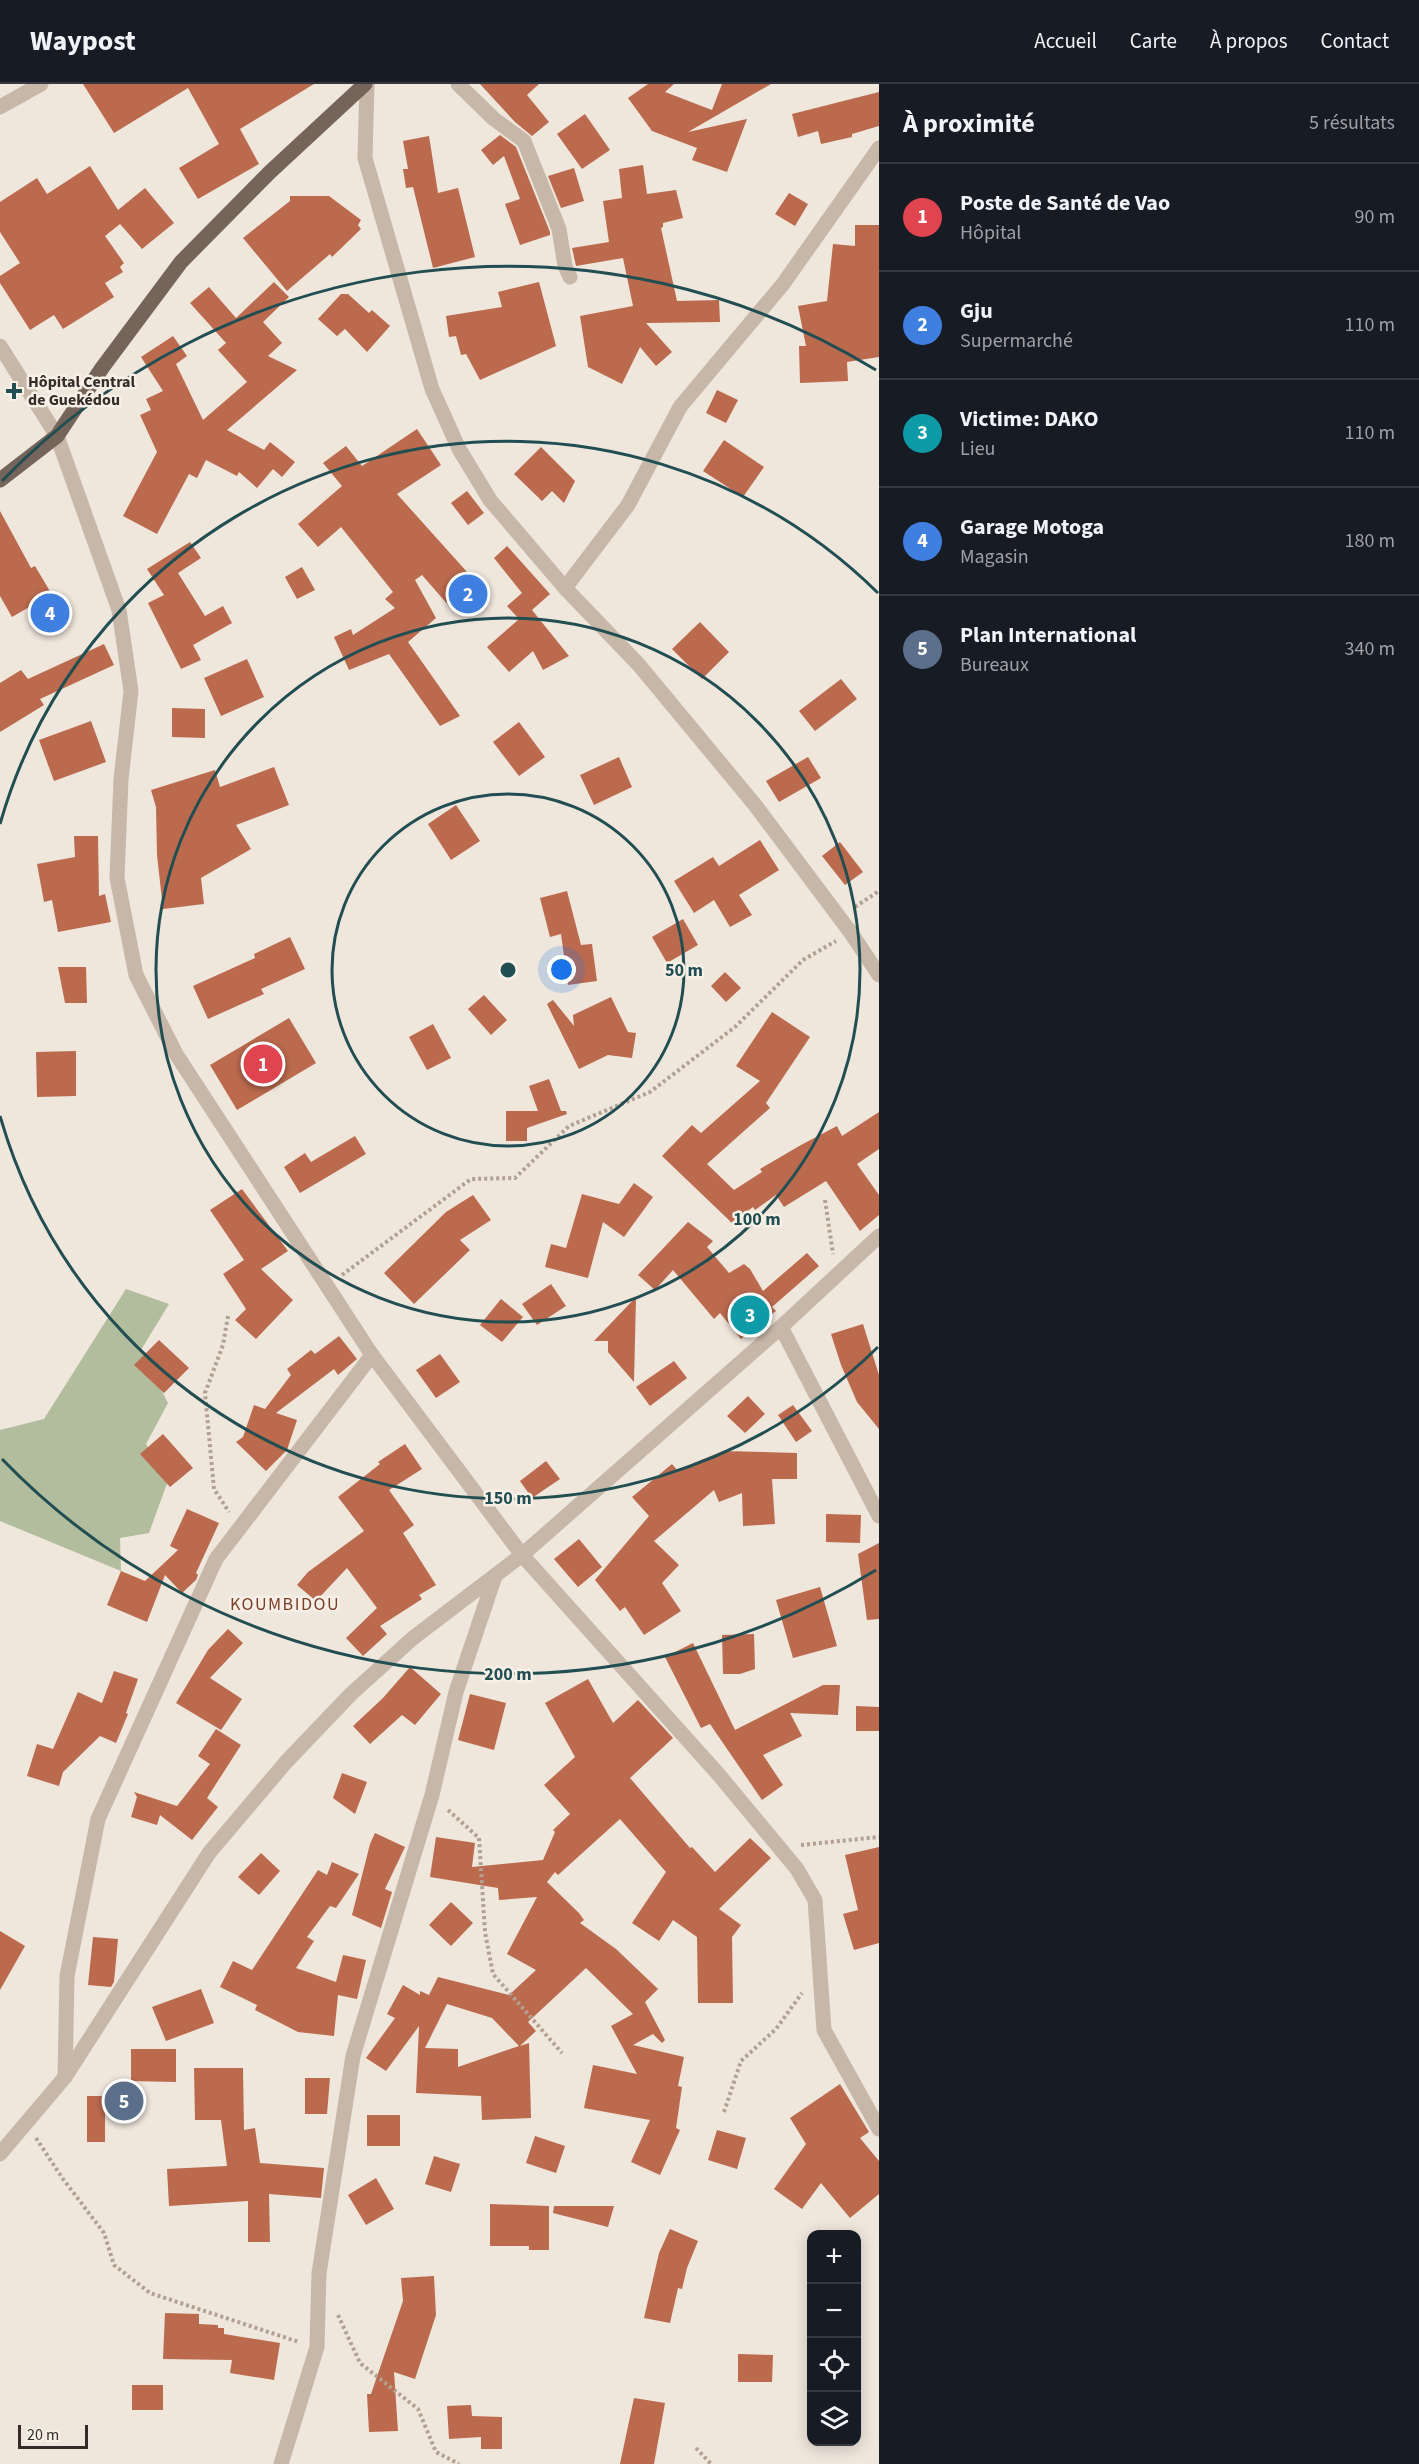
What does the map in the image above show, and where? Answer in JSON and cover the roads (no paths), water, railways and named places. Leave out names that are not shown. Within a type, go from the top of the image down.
[{"type":"main road","points":[[0,480],[57,436],[102,368],[181,262],[270,172],[366,85]]},
{"type":"street","points":[[0,107],[41,84]]},
{"type":"street","points":[[458,84],[494,119],[524,141],[559,229],[565,266],[570,277]]},
{"type":"street","points":[[366,85],[365,158],[432,389],[459,449],[490,500],[565,588],[639,665],[755,805],[851,933],[879,975]]},
{"type":"street","points":[[565,588],[628,505],[680,407],[783,284],[879,148]]},
{"type":"street","points":[[0,346],[57,436],[119,610],[131,691],[121,779],[117,878],[136,975],[177,1054],[372,1355],[522,1555],[711,1766],[797,1869],[815,1900],[824,2030],[879,2129]]},
{"type":"street","points":[[0,2154],[65,2077],[209,1853],[286,1762],[351,1694],[413,1638],[522,1555],[781,1327],[879,1236]]},
{"type":"street","points":[[781,1327],[879,1516]]},
{"type":"street","points":[[65,2077],[67,1976],[98,1819],[216,1559],[372,1355]]},
{"type":"street","points":[[281,2464],[317,2347],[319,2273],[353,2055],[432,1795],[456,1692],[495,1576]]},
{"type":"place","name":"Hôpital Central de Guekédou","points":[[14,391]]},
{"type":"place","name":"Gju","points":[[468,594]]},
{"type":"place","name":"Garage Motoga","points":[[50,613]]},
{"type":"place","name":"Poste de Santé de Vao","points":[[263,1064]]},
{"type":"place","name":"Victime: DAKO","points":[[750,1315]]},
{"type":"place","name":"Plan International","points":[[124,2101]]},
{"type":"district","name":"KOUMBIDOU","points":[[285,1604]]}]
